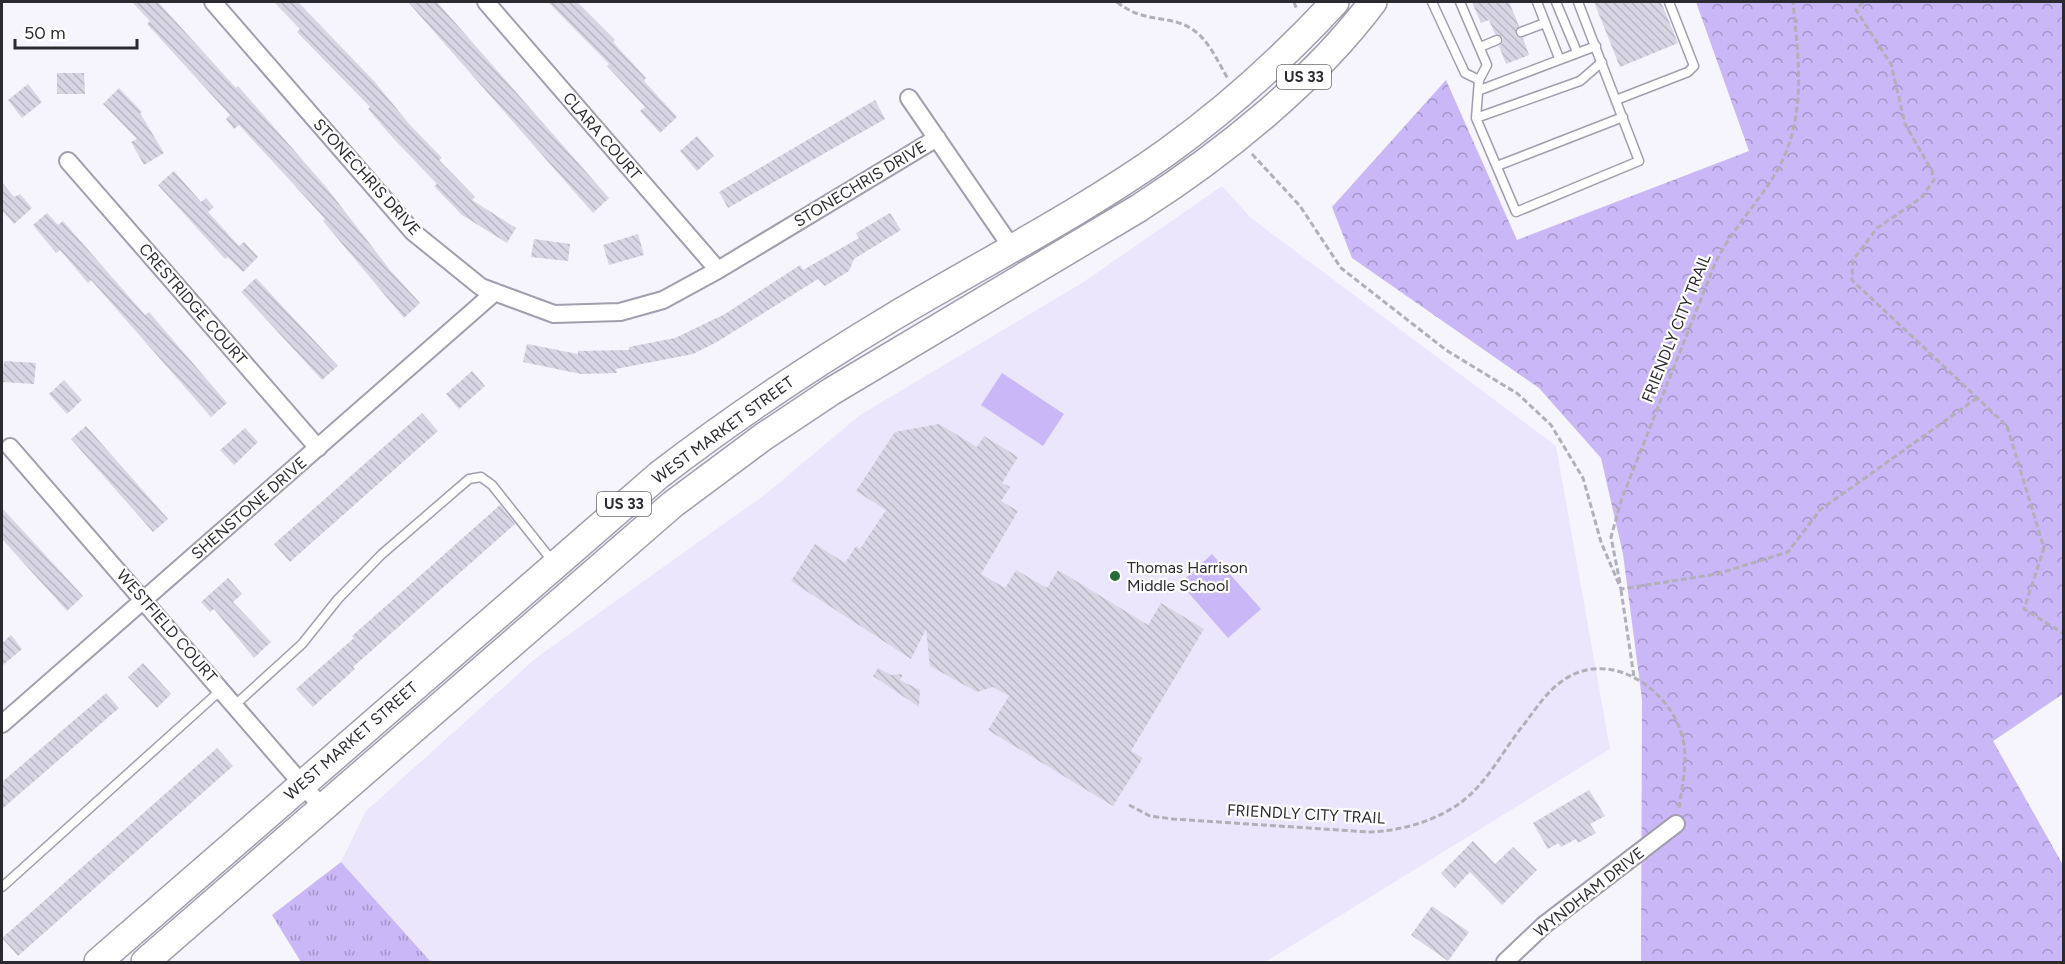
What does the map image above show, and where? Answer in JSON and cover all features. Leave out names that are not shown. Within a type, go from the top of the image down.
[{"type":"main road","name":"WEST MARKET STREET","points":[[98,963],[555,563],[659,475],[764,398],[874,328],[1145,167],[1238,96],[1276,63],[1335,2]]},
{"type":"main road","name":"WEST MARKET STREET","points":[[145,963],[639,532],[736,456],[874,364],[1139,208],[1236,137],[1310,71],[1373,2]]},
{"type":"street","name":"STONECHRIS DRIVE","points":[[213,2],[413,232],[481,287],[555,314],[620,312],[663,300],[718,270],[937,138]]},
{"type":"street","name":"CLARA COURT","points":[[486,2],[718,270]]},
{"type":"street","points":[[909,98],[1012,248]]},
{"type":"street","name":"CRESTRIDGE COURT","points":[[68,161],[318,447]]},
{"type":"street","name":"SHENSTONE DRIVE","points":[[2,724],[495,292]]},
{"type":"street","name":"WESTFIELD COURT","points":[[10,447],[322,807]]},
{"type":"street","name":"WYNDHAM DRIVE","points":[[1505,963],[1544,925],[1676,824]]},
{"type":"lane","points":[[1432,2],[1465,73],[1479,85]]},
{"type":"lane","points":[[1460,2],[1487,65],[1479,85],[1476,118],[1516,212],[1639,161],[1578,2]]},
{"type":"lane","points":[[1536,2],[1559,58]]},
{"type":"lane","points":[[1556,2],[1576,52]]},
{"type":"lane","points":[[1616,100],[1688,72],[1694,66],[1669,2]]},
{"type":"lane","points":[[1521,32],[1545,23]]},
{"type":"lane","points":[[1480,47],[1497,40]]},
{"type":"lane","points":[[1479,85],[1596,46]]},
{"type":"lane","points":[[1476,118],[1580,81],[1602,62]]},
{"type":"lane","points":[[1497,166],[1623,117]]},
{"type":"lane","points":[[235,705],[302,645],[338,599],[382,554],[469,479],[481,477],[492,485],[555,563]]},
{"type":"lane","points":[[2,887],[222,690]]},
{"type":"path","points":[[1117,2],[1141,16],[1175,22],[1193,30],[1207,44],[1238,96]]},
{"type":"path","name":"FRIENDLY CITY TRAIL","points":[[1634,677],[1611,537],[1622,498],[1713,266],[1732,230],[1779,169],[1796,126],[1799,78],[1793,2]]},
{"type":"path","points":[[1863,2],[1856,10],[1891,64],[1905,124],[1932,171],[1934,180],[1921,198],[1877,228],[1853,260],[1852,280],[2007,426],[2044,548],[2024,609],[2064,634]]},
{"type":"path","points":[[1236,137],[1300,206],[1341,268],[1438,345],[1518,394],[1551,425],[1582,478],[1601,542],[1621,589],[1717,574],[1788,552],[1820,510],[1977,398]]},
{"type":"path","name":"FRIENDLY CITY TRAIL","points":[[1129,805],[1150,816],[1173,819],[1369,832],[1400,830],[1429,819],[1466,798],[1482,781],[1545,697],[1565,679],[1591,670],[1616,671],[1634,677],[1660,696],[1672,711],[1680,728],[1686,760],[1676,824]]},
{"type":"shaded area","name":"Thomas Harrison Middle School","points":[[1222,186],[1251,218],[1556,446],[1610,749],[1265,962],[431,962],[341,862],[366,811],[536,658],[767,493],[860,415],[1082,283]]},
{"type":"green space","points":[[1696,2],[2063,2],[2063,694],[1993,741],[2063,865],[2063,962],[1641,962],[1642,699],[1623,554],[1601,458],[1539,388],[1352,258],[1332,207],[1446,80],[1517,240],[1749,151]]},
{"type":"green space","points":[[1002,373],[1064,414],[1043,446],[981,405]]},
{"type":"green space","points":[[1212,554],[1261,609],[1228,638],[1180,583]]},
{"type":"green space","points":[[341,862],[431,962],[301,962],[272,915]]},
{"type":"building","points":[[132,2],[158,2],[236,88],[238,86],[326,187],[390,270],[420,303],[404,318],[323,221],[325,219],[239,125],[234,129],[226,119],[230,115],[147,24],[150,21]]},
{"type":"building","points":[[274,2],[298,2],[374,81],[410,125],[442,158],[439,160],[475,197],[472,200],[516,228],[507,243],[462,215],[434,186],[437,184],[368,109],[370,107],[297,32],[300,29]]},
{"type":"building","points":[[408,2],[437,2],[609,198],[593,213]]},
{"type":"building","points":[[548,2],[580,2],[578,3],[615,40],[613,42],[646,78],[644,81],[677,117],[660,133],[640,111],[645,107],[607,66],[609,64]]},
{"type":"building","points":[[1472,2],[1509,2],[1519,26],[1515,35],[1523,38],[1529,55],[1506,64],[1499,46],[1503,37],[1495,34],[1489,20],[1481,23]]},
{"type":"building","points":[[1594,2],[1661,2],[1678,43],[1620,67]]},
{"type":"building","points":[[57,73],[84,73],[85,94],[57,94]]},
{"type":"building","points":[[28,84],[42,102],[22,118],[8,100]]},
{"type":"building","points":[[119,88],[142,112],[140,113],[164,153],[144,165],[131,142],[137,139],[103,104]]},
{"type":"building","points":[[875,100],[885,119],[728,208],[719,192]]},
{"type":"building","points":[[697,136],[714,156],[697,171],[680,151]]},
{"type":"building","points":[[174,171],[201,202],[206,198],[214,207],[208,212],[239,246],[244,242],[258,257],[243,272],[228,257],[225,259],[158,185]]},
{"type":"building","points":[[2,182],[14,197],[20,194],[32,208],[14,224],[2,210]]},
{"type":"building","points":[[47,213],[58,225],[63,221],[145,315],[149,312],[227,403],[211,417],[91,280],[88,283],[60,250],[56,253],[33,225]]},
{"type":"building","points":[[890,213],[901,230],[854,259],[849,271],[825,286],[818,279],[717,342],[693,354],[616,369],[617,373],[581,374],[523,362],[527,344],[578,354],[578,351],[629,350],[629,347],[675,338],[725,314],[800,265],[803,270],[859,238],[856,233]]},
{"type":"building","points":[[638,234],[644,255],[609,265],[603,245]]},
{"type":"building","points":[[534,239],[570,244],[568,261],[531,257]]},
{"type":"building","points":[[256,278],[338,366],[322,380],[241,292]]},
{"type":"building","points":[[4,361],[36,363],[34,384],[2,382]]},
{"type":"building","points":[[472,371],[485,386],[459,409],[446,394]]},
{"type":"building","points":[[64,380],[82,400],[67,414],[49,394]]},
{"type":"building","points":[[422,413],[438,431],[290,562],[274,544]]},
{"type":"building","points":[[939,424],[977,447],[984,436],[1018,457],[1002,483],[1010,487],[1001,501],[1018,511],[981,574],[1005,588],[1016,570],[1047,588],[1058,570],[1148,625],[1161,603],[1204,629],[1131,751],[1143,758],[1113,806],[988,730],[1009,696],[993,687],[977,692],[930,666],[926,629],[911,659],[791,581],[815,544],[845,563],[856,546],[860,549],[886,510],[856,491],[895,432]]},
{"type":"building","points":[[86,426],[168,519],[153,532],[71,439]]},
{"type":"building","points":[[245,428],[258,442],[234,465],[220,450]]},
{"type":"building","points":[[500,505],[515,524],[353,667],[355,669],[313,707],[296,689],[354,638],[352,636]]},
{"type":"building","points":[[2,508],[83,596],[67,611],[2,539]]},
{"type":"building","points":[[228,578],[242,594],[233,602],[271,642],[254,658],[214,609],[210,612],[201,602]]},
{"type":"building","points":[[11,635],[22,649],[2,666],[2,643]]},
{"type":"building","points":[[143,663],[171,694],[157,708],[128,677]]},
{"type":"building","points":[[878,668],[891,675],[903,674],[900,680],[920,690],[919,707],[873,676]]},
{"type":"building","points":[[106,693],[119,708],[2,809],[2,782]]},
{"type":"building","points":[[217,748],[233,766],[18,956],[2,938]]},
{"type":"building","points":[[1589,790],[1605,816],[1590,824],[1596,833],[1578,843],[1576,839],[1561,847],[1558,843],[1548,849],[1533,823]]},
{"type":"building","points":[[1473,841],[1495,864],[1513,847],[1537,870],[1502,905],[1470,872],[1455,888],[1441,873]]},
{"type":"building","points":[[1432,906],[1469,932],[1448,961],[1411,935]]},
{"type":"place","name":"Thomas Harrison Middle School","points":[[1115,576]]}]
